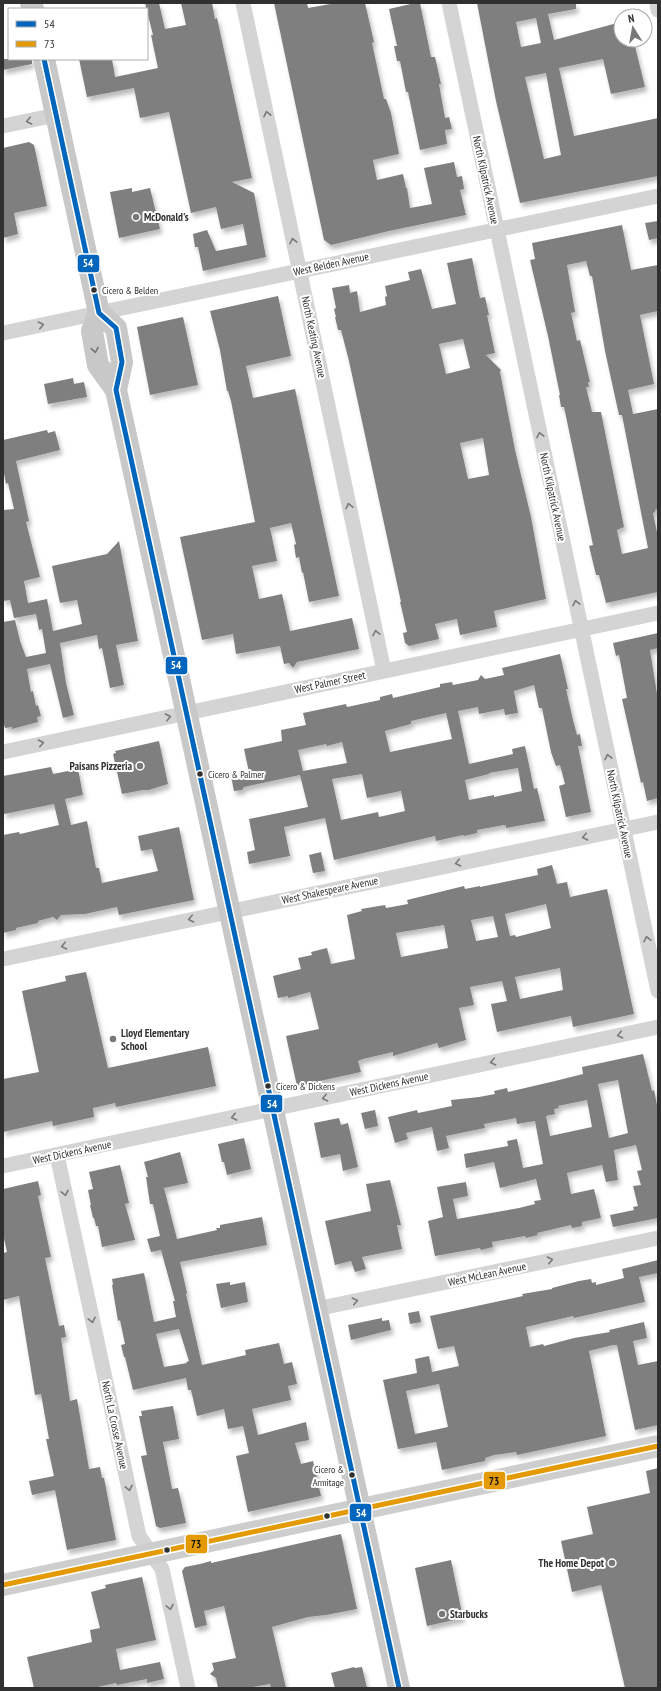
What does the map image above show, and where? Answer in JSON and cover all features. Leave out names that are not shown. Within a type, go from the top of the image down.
[{"type":"main road","points":[[44,60],[99,313],[116,328],[122,362],[116,390],[399,1688]]},
{"type":"main road","points":[[3,1585],[658,1446]]},
{"type":"street","name":"North Keating Avenue","points":[[243,3],[384,671]]},
{"type":"street","name":"North Kilpatrick Avenue","points":[[449,3],[658,991]]},
{"type":"street","points":[[657,3],[658,10]]},
{"type":"street","points":[[3,126],[56,115]]},
{"type":"street","name":"West Belden Avenue","points":[[3,333],[658,196]]},
{"type":"street","name":"West Palmer Street","points":[[3,752],[658,613]]},
{"type":"street","name":"West Shakespeare Avenue","points":[[3,959],[658,822]]},
{"type":"street","name":"West Dickens Avenue","points":[[3,1166],[658,1027]]},
{"type":"street","name":"North La Crosse Avenue","points":[[57,1155],[139,1536],[162,1569],[188,1688]]},
{"type":"street","name":"West McLean Avenue","points":[[316,1309],[658,1238]]},
{"type":"building","points":[[145,3],[159,3],[165,29],[186,25],[181,3],[212,3],[215,19],[217,18],[252,178],[232,182],[254,193],[266,257],[203,271],[198,247],[195,247],[193,234],[207,230],[216,251],[247,245],[243,224],[221,229],[216,207],[191,213],[169,112],[140,118],[134,88],[87,97],[79,60],[112,60],[115,77],[158,68],[151,35],[153,35],[148,15],[148,8],[146,8]]},
{"type":"building","points":[[274,3],[307,3],[308,8],[336,3],[365,3],[374,42],[372,43],[384,99],[386,99],[391,113],[399,154],[373,160],[377,180],[403,174],[410,208],[432,204],[424,168],[454,162],[457,177],[462,176],[464,189],[460,190],[466,215],[331,245],[324,240]]},
{"type":"building","points":[[420,3],[431,57],[435,57],[441,84],[439,84],[445,118],[449,117],[452,129],[445,130],[447,144],[420,150],[400,61],[397,61],[394,46],[397,46],[389,9]]},
{"type":"building","points":[[477,3],[576,3],[576,9],[548,14],[554,40],[613,24],[613,48],[635,48],[645,87],[611,94],[603,59],[559,68],[574,136],[658,118],[658,176],[520,203],[496,101]],"holes":[[[536,18],[541,43],[521,47],[516,22]],[[546,73],[561,155],[544,159],[525,77]]]},
{"type":"building","points":[[3,59],[32,60],[32,64],[3,70]]},
{"type":"building","points":[[29,142],[34,145],[47,206],[14,213],[18,234],[3,238],[3,148]]},
{"type":"building","name":"McDonald's","points":[[132,188],[132,192],[150,188],[160,229],[119,238],[110,192]]},
{"type":"building","points":[[658,221],[658,238],[649,240],[645,223]]},
{"type":"building","points":[[622,225],[631,270],[658,265],[658,311],[640,315],[654,384],[628,390],[633,414],[658,409],[658,509],[653,513],[658,537],[658,592],[606,603],[599,575],[596,575],[589,546],[593,545],[564,407],[561,407],[548,336],[530,260],[535,259],[532,243]],"holes":[[[586,261],[590,276],[592,276],[605,351],[619,415],[622,415],[648,548],[622,554],[617,530],[624,527],[601,412],[592,412],[586,387],[589,387],[588,382],[590,382],[580,340],[577,341],[571,313],[575,312],[567,265]]]},
{"type":"building","points":[[472,258],[480,298],[485,297],[495,353],[486,355],[501,370],[500,372],[515,450],[531,517],[546,599],[494,611],[497,627],[460,635],[457,619],[435,624],[439,639],[409,646],[405,643],[403,633],[407,632],[401,602],[349,361],[341,330],[338,330],[335,317],[334,309],[336,308],[332,288],[349,285],[350,293],[357,291],[360,312],[386,305],[385,297],[387,296],[385,286],[410,280],[408,272],[421,269],[432,309],[456,304],[447,263]],"holes":[[[463,339],[470,368],[446,374],[439,344]],[[483,438],[489,475],[468,479],[460,443]]]},
{"type":"building","points":[[278,296],[291,356],[246,366],[253,398],[295,389],[339,596],[309,602],[299,557],[296,558],[294,545],[296,544],[291,523],[270,528],[277,561],[252,566],[259,599],[282,594],[290,631],[352,618],[359,649],[297,662],[293,668],[289,663],[284,664],[280,646],[236,654],[233,634],[202,640],[180,537],[255,522],[231,401],[227,391],[220,350],[210,311]]},
{"type":"building","points":[[183,317],[198,385],[150,395],[137,327]]},
{"type":"building","points":[[73,378],[74,384],[84,382],[87,397],[48,404],[44,384]]},
{"type":"building","points":[[47,430],[48,433],[55,431],[60,450],[16,461],[29,521],[26,522],[40,577],[24,581],[28,603],[47,599],[53,631],[82,624],[77,600],[60,603],[52,566],[107,554],[119,541],[138,641],[116,645],[124,685],[110,688],[102,648],[99,649],[97,635],[60,643],[66,683],[74,715],[63,718],[50,664],[27,669],[31,692],[33,691],[36,706],[38,705],[41,716],[37,717],[38,722],[12,729],[12,727],[5,728],[3,721],[3,622],[15,620],[26,657],[46,653],[42,629],[39,630],[36,614],[14,618],[10,600],[3,601],[3,510],[14,509],[8,483],[6,484],[3,468],[3,440]]},
{"type":"building","points":[[658,633],[658,648],[650,650],[658,700],[658,798],[647,801],[643,782],[641,783],[622,699],[627,698],[619,655],[616,656],[613,643]]},
{"type":"building","points":[[560,654],[573,720],[577,735],[580,734],[582,746],[578,746],[591,812],[566,817],[559,786],[565,784],[560,765],[556,766],[551,752],[542,708],[539,708],[534,685],[514,691],[518,713],[505,715],[504,709],[479,714],[478,707],[458,711],[469,764],[513,754],[512,749],[525,746],[534,789],[537,788],[545,821],[506,828],[506,825],[504,825],[477,830],[477,833],[436,841],[435,836],[334,860],[325,818],[284,827],[290,856],[249,864],[247,852],[255,850],[249,819],[308,807],[300,775],[244,787],[242,790],[234,791],[231,776],[249,772],[244,749],[282,741],[281,730],[306,725],[303,713],[346,704],[347,707],[380,700],[380,697],[392,694],[393,698],[440,687],[440,684],[452,682],[453,685],[478,680],[481,675],[485,679],[504,675],[502,668]],"holes":[[[446,713],[452,739],[390,752],[385,731],[411,724],[411,721]],[[342,742],[347,763],[303,771],[298,750],[326,744],[327,746]],[[518,768],[522,791],[494,797],[494,795],[469,800],[465,780],[489,773]],[[362,774],[367,798],[401,791],[405,811],[379,817],[378,812],[341,820],[332,779]]]},
{"type":"building","name":"Paisans Pizzeria","points":[[159,741],[168,784],[149,790],[122,794],[113,754],[116,753],[115,751]]},
{"type":"building","points":[[51,767],[53,774],[78,769],[83,795],[65,799],[71,825],[87,821],[96,868],[99,868],[102,883],[158,871],[152,849],[141,851],[138,836],[179,827],[194,900],[119,915],[117,907],[85,914],[61,915],[57,920],[53,917],[3,933],[3,835],[19,832],[20,834],[59,825],[54,804],[4,814],[3,776]]},
{"type":"building","points":[[321,852],[325,871],[313,873],[309,855]]},
{"type":"building","points":[[552,865],[557,884],[567,882],[570,897],[607,889],[634,1014],[573,1027],[571,1016],[497,1032],[491,1004],[507,1001],[502,981],[470,987],[474,1005],[459,1008],[466,1040],[439,1048],[437,1043],[393,1056],[393,1052],[363,1059],[358,1061],[361,1072],[297,1086],[286,1036],[319,1029],[310,992],[288,998],[288,996],[278,998],[273,976],[301,969],[298,958],[312,955],[311,952],[327,948],[331,964],[355,959],[347,915],[362,911],[361,909],[385,905],[386,908],[408,904],[407,900],[464,886],[465,889],[480,887],[538,875],[537,869]],"holes":[[[546,904],[551,928],[516,937],[515,935],[510,936],[505,914]],[[493,916],[498,937],[476,941],[471,920]],[[444,925],[448,948],[401,957],[396,933]],[[560,968],[563,990],[520,999],[515,977]]]},
{"type":"building","points":[[86,972],[108,1068],[208,1047],[216,1086],[116,1107],[115,1103],[93,1108],[94,1117],[53,1126],[52,1121],[3,1132],[3,1079],[39,1072],[22,991],[66,981],[65,976]]},
{"type":"building","points":[[643,1054],[652,1091],[654,1090],[658,1110],[658,1218],[613,1227],[610,1215],[634,1210],[633,1207],[638,1206],[633,1186],[641,1185],[637,1171],[642,1170],[636,1145],[614,1150],[618,1180],[606,1182],[602,1165],[567,1173],[571,1194],[594,1189],[601,1218],[582,1222],[582,1226],[572,1228],[571,1225],[537,1233],[538,1235],[526,1238],[525,1236],[492,1242],[493,1247],[481,1250],[480,1248],[435,1256],[428,1221],[443,1217],[437,1187],[466,1182],[468,1196],[453,1199],[457,1219],[519,1208],[535,1204],[534,1201],[541,1200],[536,1179],[500,1188],[494,1162],[466,1168],[464,1154],[508,1146],[507,1141],[517,1139],[523,1168],[543,1164],[535,1121],[517,1124],[516,1118],[484,1124],[485,1128],[446,1136],[449,1148],[437,1151],[432,1127],[406,1133],[408,1139],[395,1143],[388,1117],[417,1110],[418,1113],[452,1106],[451,1100],[495,1094],[494,1091],[507,1088],[508,1092],[583,1074],[582,1067]],"holes":[[[618,1080],[628,1133],[609,1138],[598,1084]],[[587,1100],[592,1127],[550,1136],[546,1116],[555,1114],[554,1109],[559,1108],[558,1106]]]},
{"type":"building","points":[[375,1110],[378,1126],[365,1129],[361,1113]]},
{"type":"building","points":[[339,1118],[341,1125],[348,1123],[358,1167],[343,1171],[340,1154],[321,1158],[314,1123]]},
{"type":"building","points":[[244,1138],[251,1169],[227,1175],[218,1144]]},
{"type":"building","points":[[180,1152],[188,1183],[164,1188],[177,1239],[217,1230],[216,1228],[220,1228],[220,1225],[262,1217],[267,1245],[180,1262],[186,1294],[202,1365],[246,1355],[245,1350],[279,1343],[284,1364],[292,1362],[297,1384],[288,1386],[291,1400],[252,1409],[258,1435],[306,1422],[309,1440],[295,1443],[301,1464],[313,1461],[321,1496],[248,1512],[236,1456],[249,1453],[243,1426],[228,1429],[224,1409],[197,1416],[191,1390],[188,1390],[186,1378],[133,1390],[121,1345],[125,1344],[120,1320],[118,1321],[112,1279],[144,1273],[154,1322],[176,1317],[173,1301],[175,1301],[161,1250],[151,1252],[147,1239],[160,1236],[153,1204],[150,1204],[146,1177],[148,1177],[144,1162]],"holes":[[[179,1329],[189,1361],[186,1362],[187,1363],[164,1367],[156,1334]]]},
{"type":"building","points":[[120,1165],[129,1203],[125,1204],[135,1240],[102,1247],[98,1226],[96,1226],[90,1205],[88,1190],[93,1189],[89,1172]]},
{"type":"building","points":[[390,1180],[401,1225],[397,1225],[402,1249],[362,1257],[366,1269],[355,1272],[351,1261],[335,1265],[325,1221],[371,1211],[366,1184]]},
{"type":"building","points":[[38,1181],[41,1195],[38,1196],[51,1257],[45,1258],[59,1326],[64,1325],[66,1337],[61,1338],[70,1401],[77,1399],[89,1469],[100,1467],[102,1478],[104,1478],[116,1540],[67,1550],[55,1490],[32,1495],[29,1481],[54,1476],[46,1439],[49,1439],[41,1394],[35,1395],[19,1296],[3,1300],[3,1253],[7,1252],[3,1234],[3,1189]]},
{"type":"building","points":[[658,1260],[658,1273],[639,1277],[645,1302],[526,1327],[530,1347],[543,1344],[544,1346],[574,1338],[610,1332],[609,1330],[644,1322],[647,1338],[633,1341],[638,1365],[658,1361],[658,1425],[635,1430],[617,1345],[613,1345],[589,1351],[606,1436],[517,1455],[516,1452],[494,1455],[485,1458],[485,1461],[442,1470],[436,1442],[398,1449],[383,1380],[417,1373],[415,1359],[429,1356],[432,1372],[459,1366],[454,1346],[438,1349],[430,1316],[523,1296],[522,1294],[552,1289],[579,1281],[591,1279],[592,1283],[596,1282],[596,1285],[624,1278],[622,1269]],"holes":[[[439,1384],[448,1427],[415,1434],[406,1391]]]},
{"type":"building","points":[[230,1282],[230,1285],[245,1282],[248,1302],[221,1308],[216,1284]]},
{"type":"building","points":[[419,1311],[421,1322],[410,1324],[408,1313]]},
{"type":"building","points":[[382,1318],[382,1321],[389,1320],[391,1330],[351,1340],[348,1325]]},
{"type":"building","points":[[173,1406],[179,1439],[163,1442],[172,1489],[178,1488],[186,1523],[160,1528],[156,1526],[141,1456],[147,1455],[139,1416],[142,1416],[141,1411]]},
{"type":"building","name":"The Home Depot","points":[[658,1468],[658,1688],[625,1688],[601,1585],[572,1592],[561,1541],[593,1534],[587,1507],[650,1493],[646,1471]]},
{"type":"building","points":[[341,1534],[357,1609],[308,1617],[272,1627],[286,1688],[271,1688],[270,1684],[247,1688],[218,1688],[216,1678],[210,1674],[214,1670],[212,1663],[236,1658],[224,1606],[204,1611],[207,1625],[195,1628],[182,1571],[185,1567],[211,1561],[211,1563]]},
{"type":"building","points":[[451,1560],[463,1618],[427,1626],[415,1568]]},
{"type":"building","points":[[142,1577],[156,1640],[116,1649],[120,1670],[160,1662],[164,1679],[147,1683],[147,1679],[93,1688],[34,1688],[27,1657],[92,1642],[90,1630],[100,1628],[91,1592],[106,1588],[105,1585]]},
{"type":"building","points":[[354,1667],[362,1667],[367,1688],[335,1688],[331,1673]]},
{"type":"transit line","name":"54","points":[[44,60],[99,313],[116,328],[122,362],[116,390],[399,1688]]},
{"type":"transit line","name":"73","points":[[3,1585],[658,1446]]},
{"type":"place","name":"McDonald's","points":[[136,217]]},
{"type":"place","name":"Cicero & Belden","points":[[94,290]]},
{"type":"place","name":"Paisans Pizzeria","points":[[140,766]]},
{"type":"place","name":"Cicero & Palmer","points":[[200,774]]},
{"type":"place","name":"Lloyd Elementary School","points":[[113,1039]]},
{"type":"place","name":"Cicero & Dickens","points":[[268,1086]]},
{"type":"place","name":"Cicero & Armitage","points":[[352,1475]]},
{"type":"place","name":"The Home Depot","points":[[612,1563]]},
{"type":"place","name":"Starbucks","points":[[442,1614]]}]
